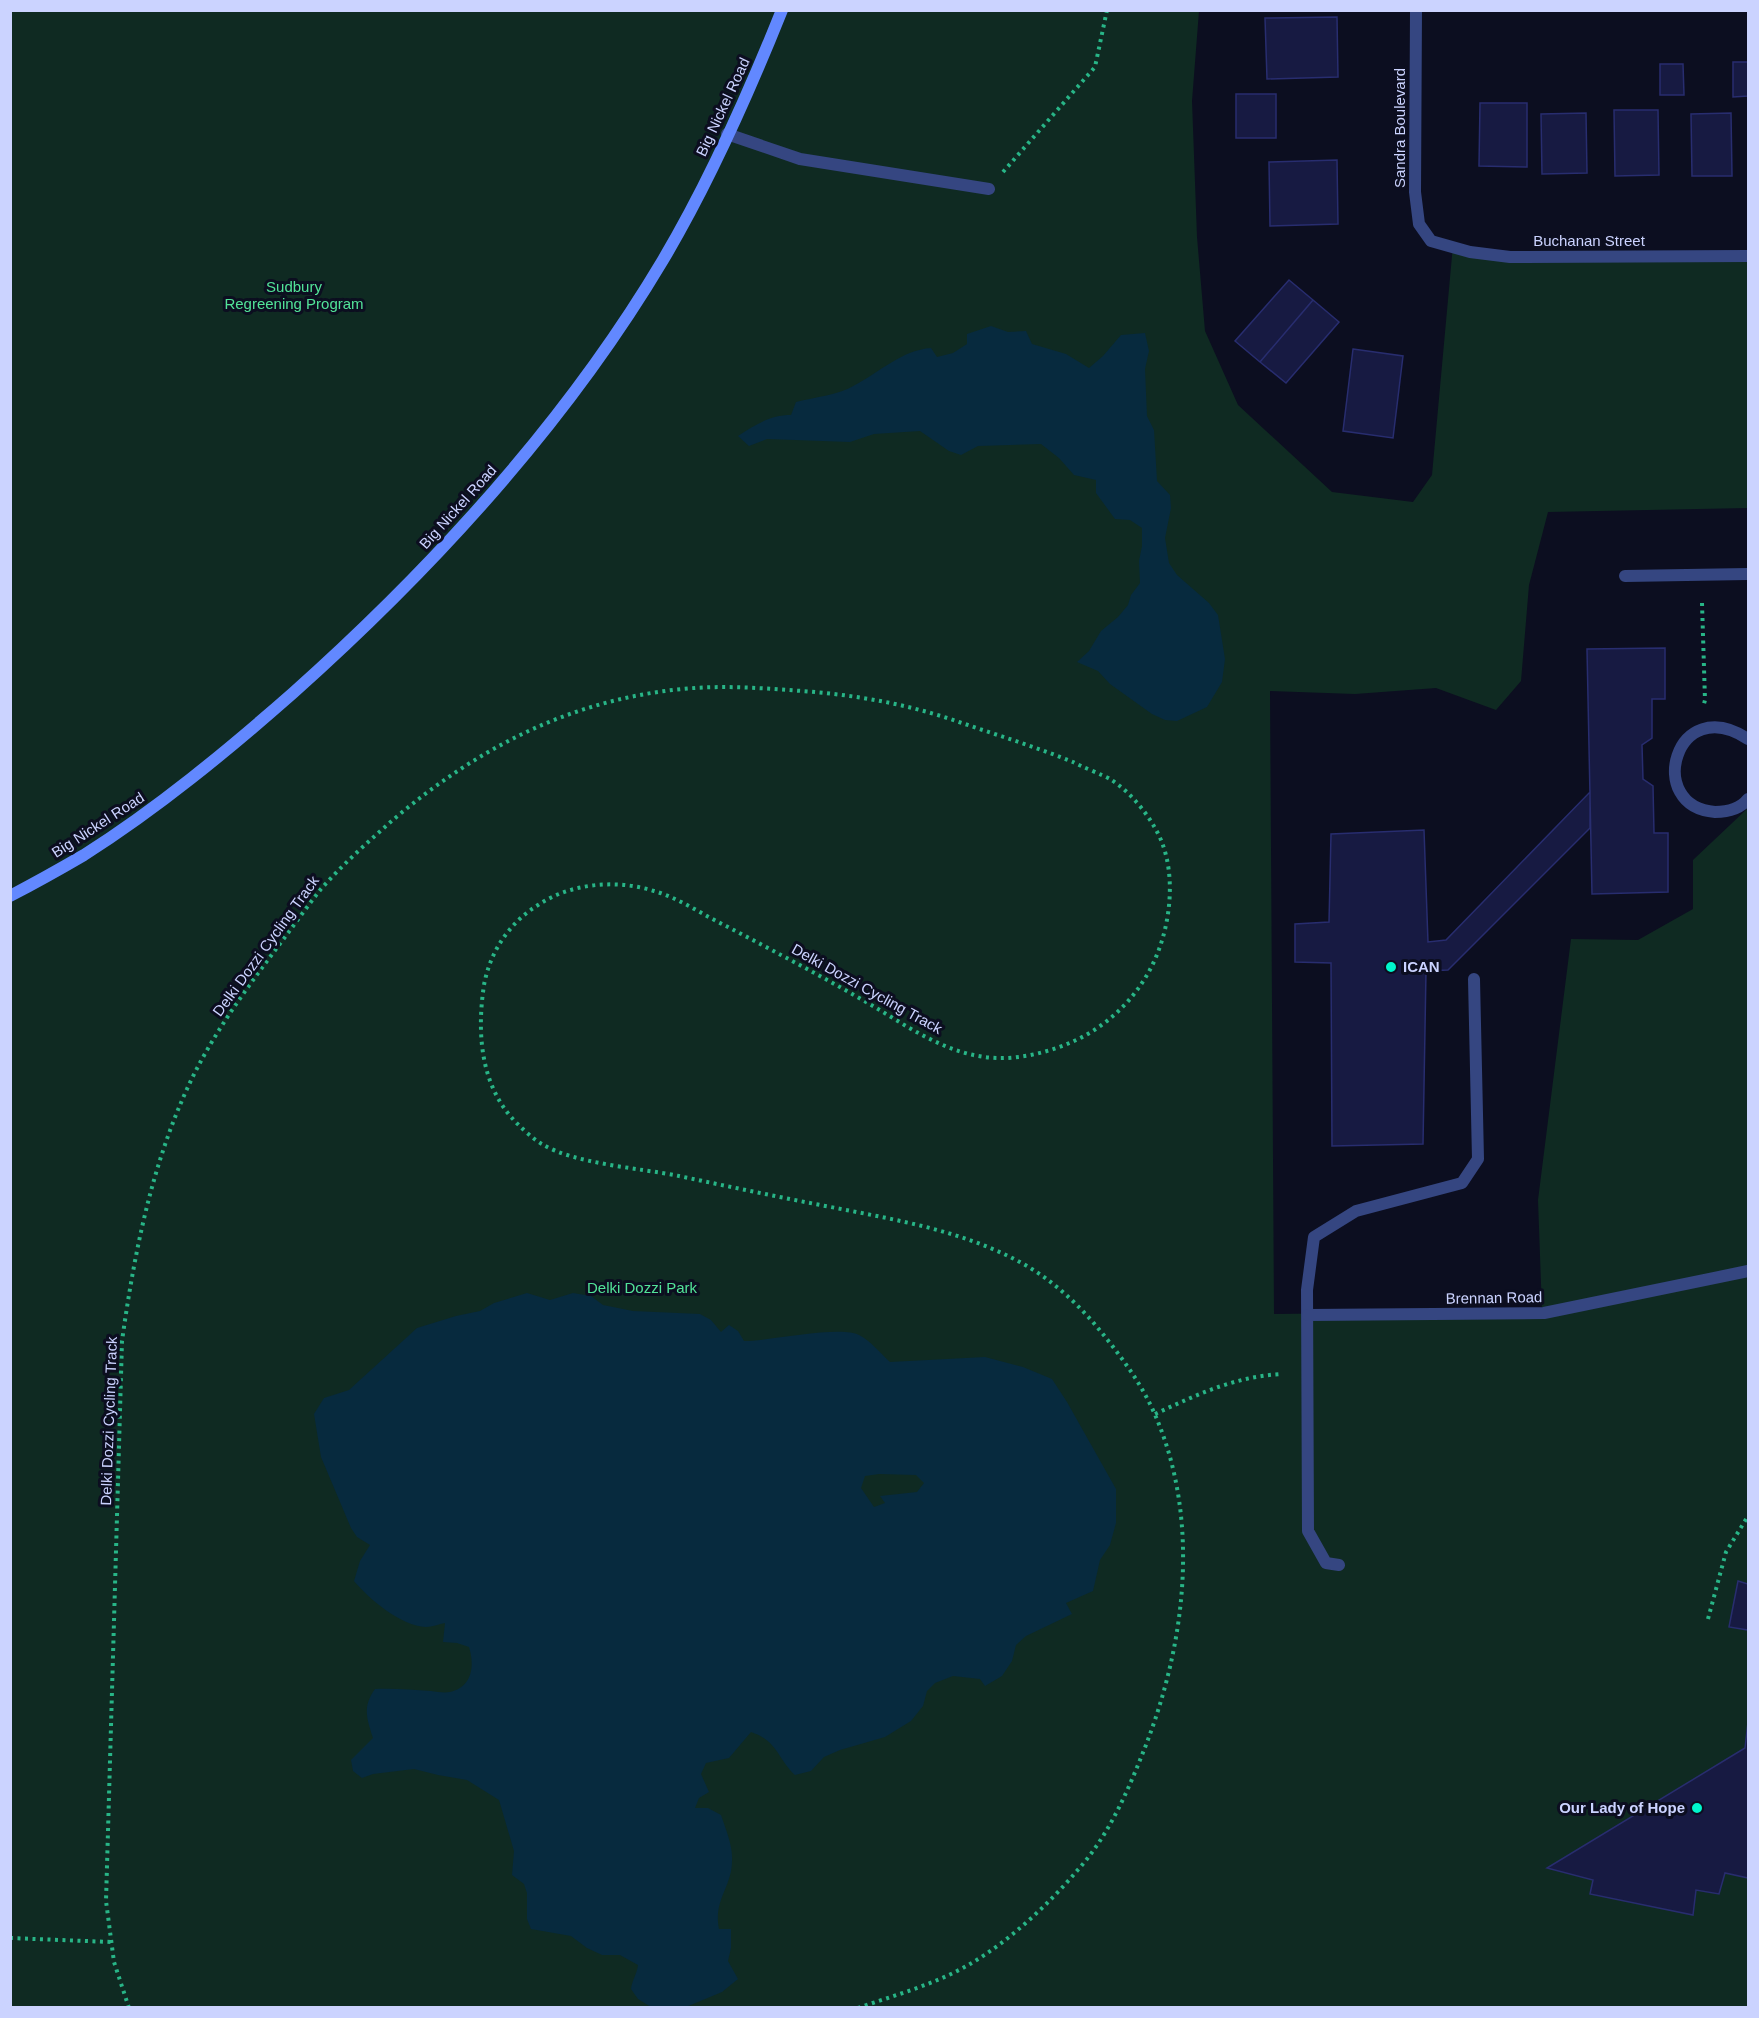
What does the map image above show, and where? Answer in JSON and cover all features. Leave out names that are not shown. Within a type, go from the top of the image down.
[{"type":"main road","name":"Big Nickel Road","points":[[10,896],[85,854],[174,792],[349,643],[456,535],[534,444],[612,340],[664,260],[706,181],[782,10]]},
{"type":"street","name":"Sandra Boulevard","points":[[1416,10],[1415,192],[1419,224],[1431,241]]},
{"type":"street","points":[[728,134],[800,159],[989,189]]},
{"type":"street","name":"Buchanan Street","points":[[1431,241],[1470,252],[1510,256],[1749,256]]},
{"type":"street","points":[[1625,576],[1749,574]]},
{"type":"street","points":[[1748,737],[1730,728],[1710,727],[1691,735],[1680,747],[1675,762],[1675,775],[1680,790],[1689,802],[1705,811],[1724,812],[1739,807],[1749,799]]},
{"type":"street","points":[[1339,1565],[1326,1563],[1308,1531],[1307,1290],[1314,1237],[1356,1211],[1462,1183],[1478,1159],[1474,979]]},
{"type":"street","name":"Brennan Road","points":[[1308,1315],[1544,1313],[1749,1271]]},
{"type":"path","points":[[989,189],[1095,67],[1107,10]]},
{"type":"path","name":"Delki Dozzi Cycling Track","points":[[129,2007],[114,1962],[106,1901],[123,1341],[130,1282],[143,1222],[164,1148],[188,1087],[219,1030],[248,987],[324,886],[369,841],[457,770],[517,735],[569,713],[619,699],[685,688],[748,687],[829,693],[918,708],[1051,753],[1108,777],[1140,806],[1163,844],[1170,892],[1165,932],[1154,965],[1129,1002],[1098,1028],[1064,1046],[1028,1055],[996,1058],[962,1052],[926,1038],[812,970],[657,891],[619,885],[583,886],[544,900],[509,928],[487,969],[480,1018],[483,1060],[495,1096],[516,1124],[541,1144],[568,1156],[928,1226],[980,1243],[1034,1269],[1081,1306],[1128,1366],[1155,1414],[1173,1468],[1181,1522],[1184,1577],[1176,1643],[1161,1706],[1115,1818],[1081,1868],[1013,1933],[969,1965],[858,2007]]},
{"type":"path","points":[[1155,1414],[1207,1390],[1241,1379],[1308,1373]]},
{"type":"path","points":[[1708,1619],[1726,1552],[1749,1516]]},
{"type":"path","points":[[10,1938],[111,1942]]},
{"type":"green space","points":[[11,11],[1199,11],[1192,101],[1197,237],[1205,331],[1238,405],[1332,492],[1413,502],[1432,475],[1453,245],[1511,255],[1748,254],[1748,508],[1548,512],[1529,585],[1521,681],[1496,710],[1436,688],[1355,694],[1270,691],[1274,1314],[1542,1311],[1538,1200],[1571,939],[1638,940],[1693,909],[1693,860],[1748,808],[1748,2007],[11,2008]]},
{"type":"water","points":[[991,326],[1008,332],[1026,331],[1032,344],[1066,354],[1089,368],[1121,335],[1145,333],[1149,351],[1145,369],[1147,416],[1154,430],[1157,481],[1170,495],[1171,508],[1165,538],[1169,563],[1177,575],[1209,603],[1218,615],[1225,659],[1222,682],[1207,707],[1177,721],[1165,720],[1152,714],[1110,684],[1098,671],[1077,662],[1089,651],[1101,631],[1128,605],[1131,595],[1140,583],[1142,528],[1130,520],[1115,519],[1096,493],[1096,480],[1074,475],[1059,458],[1041,444],[978,446],[961,455],[949,451],[920,431],[874,434],[850,442],[767,439],[749,446],[738,436],[769,419],[791,415],[796,402],[849,388],[910,353],[931,348],[937,357],[953,353],[967,344],[967,334]]},
{"type":"water","points":[[527,1293],[550,1300],[573,1293],[591,1296],[603,1305],[633,1311],[700,1314],[711,1320],[721,1332],[729,1325],[738,1331],[744,1341],[850,1332],[868,1340],[890,1362],[985,1357],[1023,1367],[1052,1379],[1116,1489],[1116,1523],[1110,1545],[1100,1560],[1093,1591],[1066,1603],[1072,1614],[1026,1636],[1016,1645],[1012,1661],[1002,1676],[985,1686],[980,1679],[953,1676],[935,1683],[927,1691],[923,1706],[911,1721],[885,1737],[824,1757],[811,1771],[795,1775],[767,1740],[751,1732],[729,1758],[706,1763],[701,1774],[709,1792],[699,1798],[695,1808],[708,1808],[721,1815],[730,1844],[731,1870],[720,1902],[718,1919],[719,1929],[731,1929],[728,1961],[738,1979],[722,1992],[686,2007],[651,2007],[638,1999],[631,1989],[638,1965],[620,1955],[602,1955],[587,1948],[571,1936],[531,1929],[527,1919],[527,1893],[524,1884],[512,1875],[514,1851],[499,1800],[467,1780],[414,1769],[373,1774],[362,1778],[353,1771],[351,1760],[373,1738],[367,1707],[375,1689],[450,1692],[463,1686],[467,1681],[472,1661],[469,1647],[443,1642],[445,1623],[426,1627],[406,1622],[368,1596],[354,1581],[360,1561],[370,1545],[357,1537],[351,1528],[321,1457],[314,1414],[324,1398],[349,1390],[417,1328],[480,1311],[494,1303]],"holes":[[[916,1475],[924,1483],[917,1492],[880,1496],[885,1503],[874,1507],[861,1488],[865,1476]]]},
{"type":"building","points":[[1337,17],[1338,77],[1267,79],[1265,18]]},
{"type":"building","points":[[1733,62],[1748,62],[1748,96],[1733,97]]},
{"type":"building","points":[[1660,64],[1683,64],[1684,95],[1660,95]]},
{"type":"building","points":[[1236,94],[1276,94],[1276,138],[1236,138]]},
{"type":"building","points":[[1480,103],[1527,103],[1527,167],[1479,166]]},
{"type":"building","points":[[1614,110],[1658,110],[1659,175],[1615,176]]},
{"type":"building","points":[[1586,113],[1587,173],[1542,174],[1541,114]]},
{"type":"building","points":[[1731,113],[1732,176],[1692,176],[1691,114]]},
{"type":"building","points":[[1337,160],[1338,224],[1270,226],[1269,162]]},
{"type":"building","points":[[1289,280],[1313,300],[1260,362],[1235,341]]},
{"type":"building","points":[[1313,300],[1339,322],[1286,383],[1260,362]]},
{"type":"building","points":[[1353,349],[1403,356],[1393,438],[1343,431]]},
{"type":"building","points":[[1665,648],[1665,699],[1652,699],[1652,738],[1642,745],[1643,779],[1653,786],[1654,833],[1668,833],[1668,892],[1592,894],[1587,649]]},
{"type":"building","name":"ICAN","points":[[1590,792],[1590,828],[1448,970],[1426,971],[1423,1144],[1332,1146],[1331,963],[1295,962],[1295,924],[1329,922],[1331,834],[1424,830],[1428,942],[1446,940]]},
{"type":"building","points":[[1738,1581],[1748,1584],[1748,1630],[1729,1627]]},
{"type":"building","name":"Our Lady of Hope","points":[[1748,1722],[1748,1878],[1725,1873],[1719,1894],[1696,1890],[1693,1915],[1590,1894],[1593,1880],[1547,1868],[1745,1748]]},
{"type":"place","name":"ICAN","points":[[1391,967]]},
{"type":"place","name":"Our Lady of Hope","points":[[1697,1808]]},
{"type":"park label","name":"Sudbury Regreening Program","points":[[294,296]]},
{"type":"park label","name":"Delki Dozzi Park","points":[[642,1288]]}]
